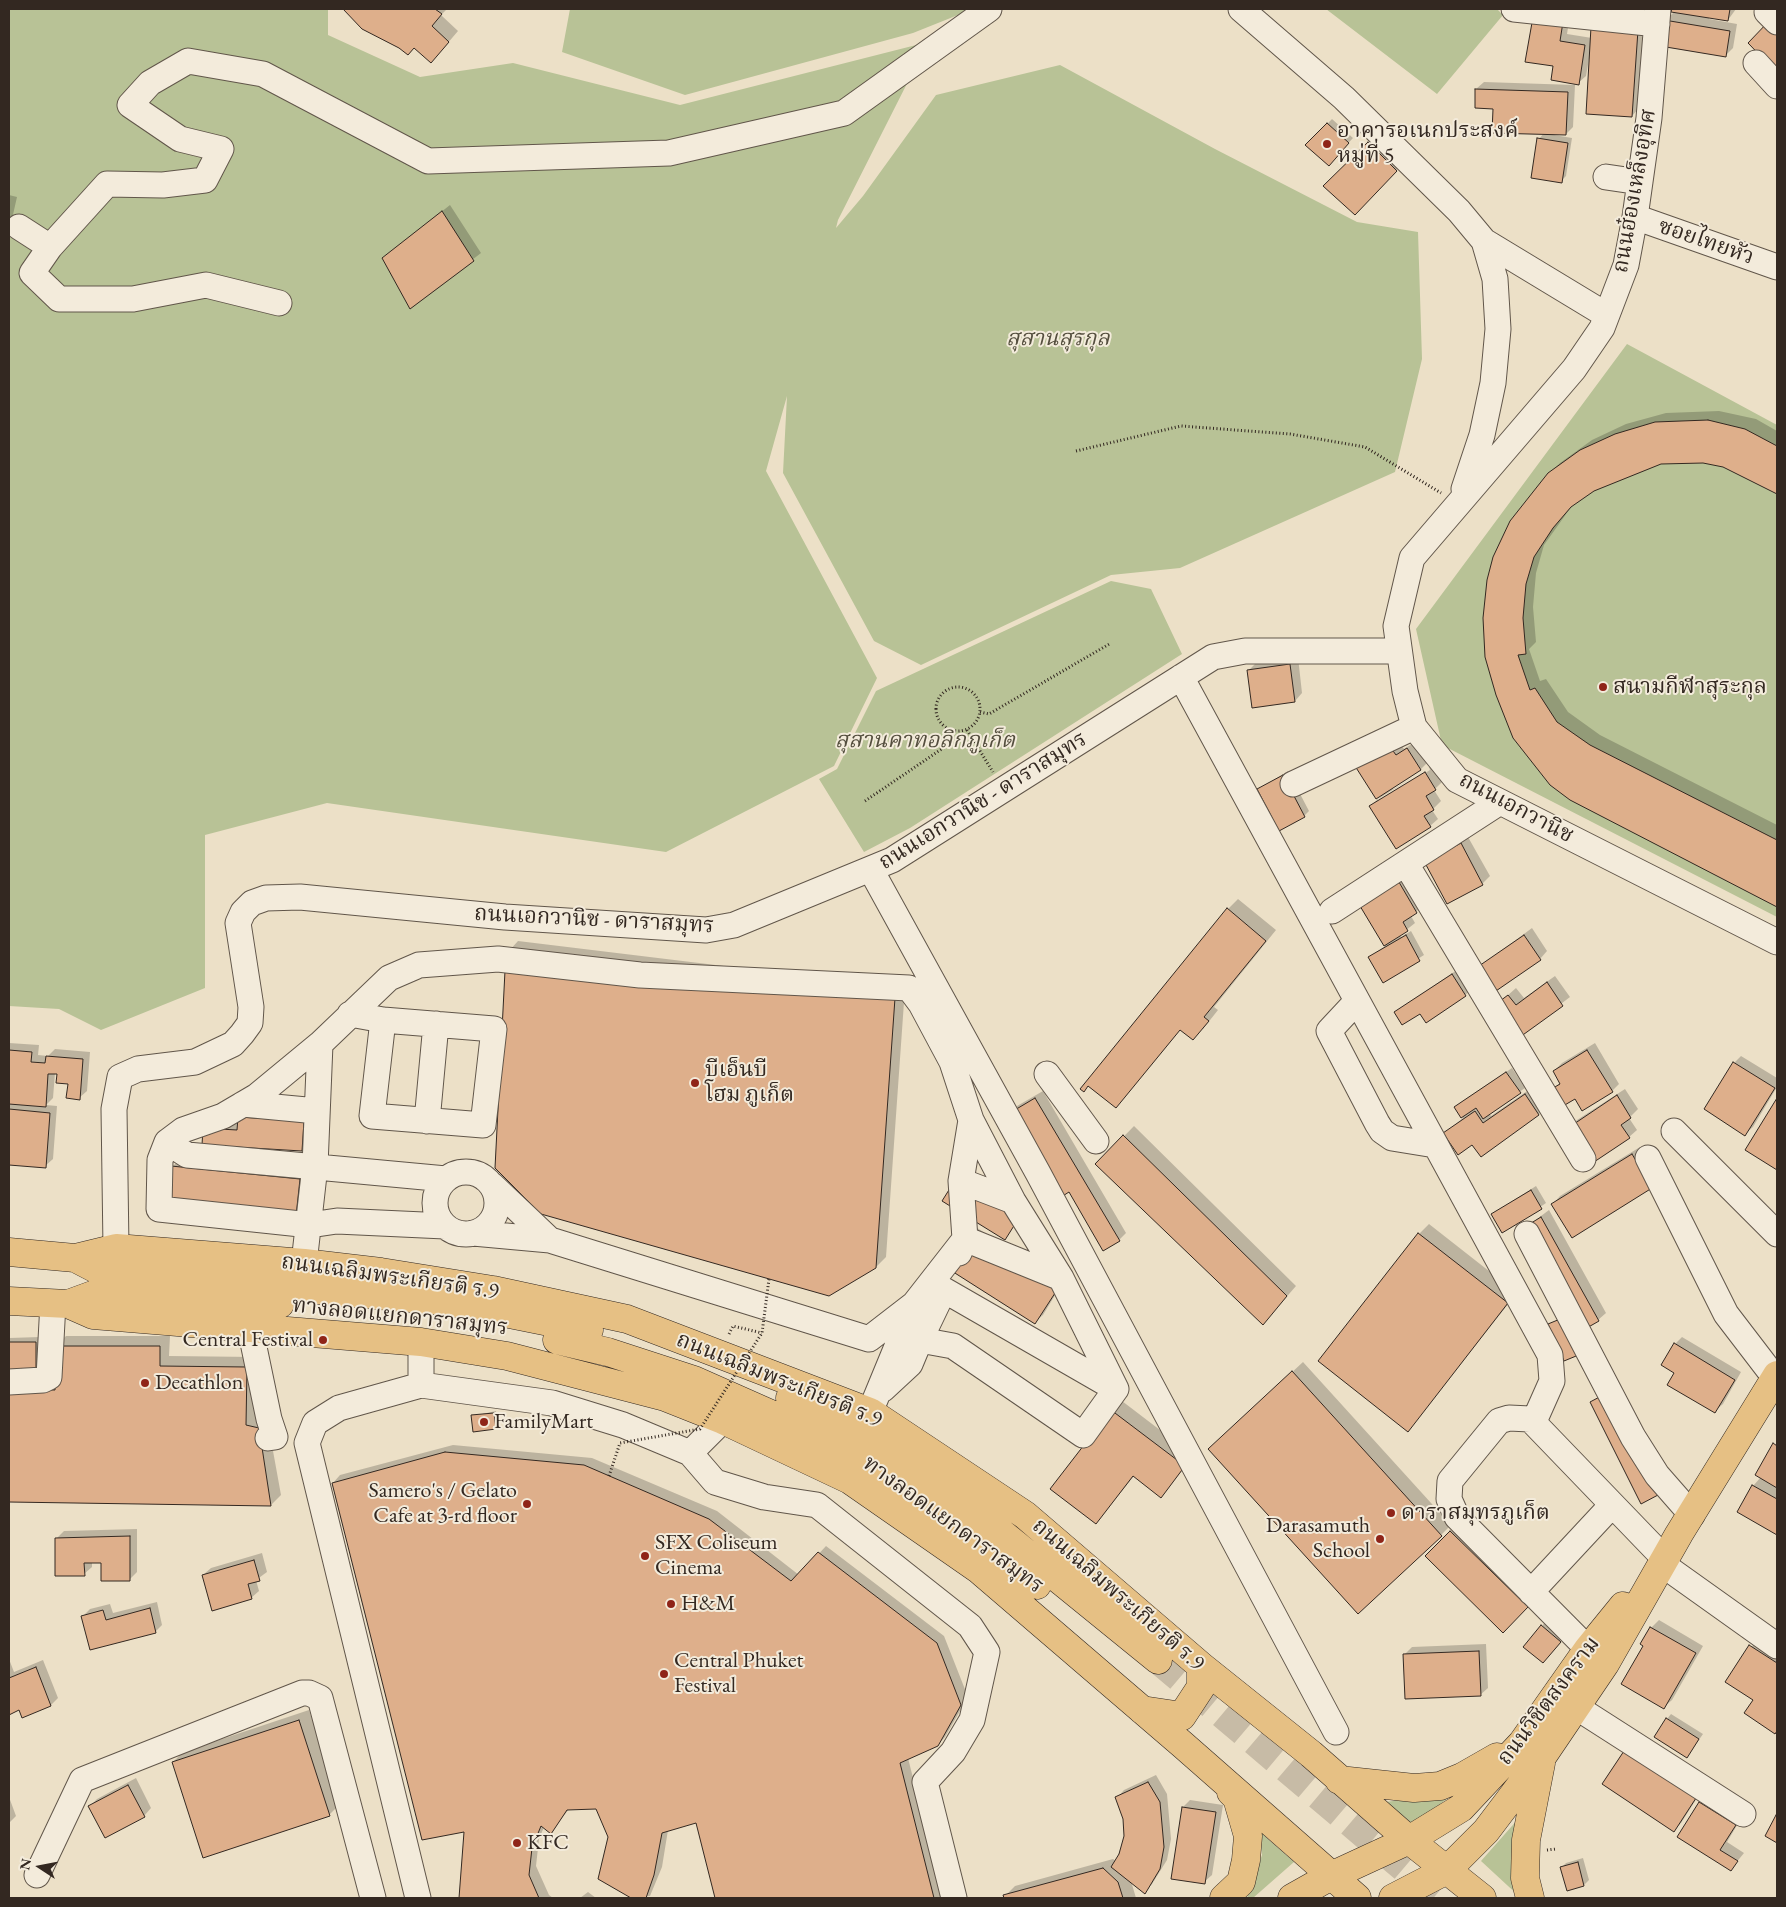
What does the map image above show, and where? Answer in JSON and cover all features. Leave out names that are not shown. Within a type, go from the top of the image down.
[{"type":"main road","name":"ถนนเฉลิมพระเกียรติ ร.9","points":[[9,1252],[75,1258],[116,1248],[304,1263],[381,1272],[493,1290],[627,1319],[874,1403],[1025,1515],[1201,1666],[1409,1840],[1482,1898]]},
{"type":"main road","name":"ทางลอดแยกดาราสมุทร","points":[[61,1304],[98,1293],[386,1311],[490,1323],[608,1352],[694,1380],[842,1446],[924,1498],[1012,1566],[1153,1667],[982,1517],[855,1429],[749,1379],[638,1339],[445,1301],[100,1271],[75,1258]]},
{"type":"main road","points":[[9,1301],[61,1304],[93,1315],[421,1342],[507,1356],[665,1397],[723,1420],[850,1480],[978,1570],[1183,1745],[1357,1898]]},
{"type":"main road","name":"ถนนวิชิตสงคราม","points":[[1292,1898],[1331,1876],[1409,1840],[1461,1808],[1532,1750],[1576,1707],[1605,1664],[1662,1560],[1776,1376]]},
{"type":"main road","name":"ถนนวิชิตสงคราม","points":[[1392,1898],[1447,1870],[1486,1831],[1588,1649],[1662,1560]]},
{"type":"main road","points":[[1142,1710],[1182,1716],[1201,1687],[1201,1666]]},
{"type":"main road","points":[[1183,1745],[1237,1798],[1248,1836],[1246,1860],[1240,1882],[1224,1898]]},
{"type":"main road","points":[[1339,1780],[1414,1788],[1440,1786],[1532,1750],[1525,1878],[1530,1898]]},
{"type":"street","points":[[279,303],[206,286],[133,299],[59,299],[32,273],[50,247],[107,184],[163,185],[206,180],[221,149],[180,139],[130,105],[150,82],[188,61],[263,74],[428,161],[669,153],[844,113],[989,9]]},
{"type":"street","name":"ถนนเอกวานิช","points":[[1241,9],[1344,98],[1459,211],[1484,241],[1495,279],[1497,338],[1493,383],[1482,435],[1456,506],[1412,558],[1396,626],[1405,691],[1414,727],[1457,780],[1777,942]]},
{"type":"street","points":[[1514,9],[1658,17]]},
{"type":"street","name":"ถนนฮ๋องเหล็งอุทิศ","points":[[1456,506],[1574,369],[1604,313],[1626,266],[1649,118],[1658,17]]},
{"type":"street","points":[[1756,63],[1777,86]]},
{"type":"street","points":[[1606,177],[1640,182]]},
{"type":"street","name":"ซอยไทยหัว","points":[[1635,217],[1777,267]]},
{"type":"street","points":[[19,227],[50,247]]},
{"type":"street","points":[[1484,241],[1604,313]]},
{"type":"street","points":[[1495,279],[1497,268],[1506,259],[1516,259]]},
{"type":"street","points":[[1482,435],[1482,443],[1490,455],[1504,449]]},
{"type":"street","name":"ถนนเอกวานิช - ดาราสมุทร","points":[[116,1248],[114,1109],[120,1077],[138,1069],[164,1068],[195,1062],[233,1044],[242,1034],[250,1023],[251,1007],[238,923],[243,912],[252,903],[266,898],[300,897],[505,917],[706,930],[734,925],[892,860],[1212,657],[1245,651],[1399,651]]},
{"type":"street","points":[[1181,677],[1550,1355],[1553,1368],[1551,1386],[1538,1413],[1530,1419],[1509,1418],[1499,1422],[1450,1481],[1449,1490],[1452,1508],[1457,1517],[1588,1649]]},
{"type":"street","points":[[1292,784],[1414,727]]},
{"type":"street","points":[[1332,911],[1500,802]]},
{"type":"street","points":[[1406,864],[1583,1159]]},
{"type":"street","points":[[871,870],[1043,1182],[1336,1732]]},
{"type":"street","points":[[915,1304],[869,1339],[550,1240],[473,1233],[463,1234],[445,1226],[337,1221],[310,1225],[159,1209],[160,1160],[167,1142],[182,1130],[224,1116],[243,1104],[320,1044],[389,978],[419,965],[498,959],[640,975],[909,988],[921,1004],[952,1062],[971,1120],[1013,1201],[1061,1278],[1116,1389]]},
{"type":"street","points":[[1356,1001],[1329,1031],[1377,1123],[1382,1131],[1392,1138],[1436,1145]]},
{"type":"street","points":[[350,1014],[383,1020],[494,1029],[483,1125],[372,1116],[383,1020]]},
{"type":"street","points":[[427,1121],[436,1024]]},
{"type":"street","points":[[304,1263],[310,1225],[315,1166],[320,1044]]},
{"type":"street","points":[[1047,1074],[1096,1141]]},
{"type":"street","points":[[243,1104],[318,1111]]},
{"type":"street","points":[[874,1403],[891,1379],[910,1364],[965,1239],[961,1181],[971,1120]]},
{"type":"street","points":[[1674,1131],[1777,1234]]},
{"type":"street","points":[[167,1142],[187,1155],[446,1179],[465,1172],[475,1173],[485,1177],[550,1240]]},
{"type":"street","points":[[1648,1158],[1726,1314],[1776,1376]]},
{"type":"street","points":[[445,1226],[439,1217],[436,1207],[439,1187],[446,1179]]},
{"type":"street","points":[[961,1181],[1013,1201]]},
{"type":"street","points":[[473,1233],[483,1229],[496,1214],[496,1194],[492,1185]]},
{"type":"street","points":[[1527,1234],[1633,1437],[1686,1524]]},
{"type":"street","points":[[965,1239],[1061,1278]]},
{"type":"street","points":[[874,1403],[892,1354],[915,1304],[965,1239]]},
{"type":"street","points":[[944,1290],[1116,1389]]},
{"type":"street","points":[[9,1382],[43,1380],[49,1377],[61,1304]]},
{"type":"street","points":[[250,1328],[269,1419],[275,1437],[268,1438]]},
{"type":"street","points":[[920,1340],[953,1346],[1083,1435],[1116,1389]]},
{"type":"street","points":[[421,1342],[421,1385]]},
{"type":"street","points":[[418,1898],[307,1443],[315,1423],[339,1408],[421,1385],[552,1404],[623,1425],[690,1453],[715,1482],[764,1498],[817,1505],[970,1626],[987,1652],[972,1720],[954,1752],[925,1782],[954,1898]]},
{"type":"street","points":[[1530,1419],[1662,1560],[1777,1646]]},
{"type":"street","points":[[690,1453],[723,1420]]},
{"type":"street","points":[[1532,1592],[1612,1505]]},
{"type":"street","points":[[37,1875],[82,1780],[302,1693],[320,1698],[373,1898]]},
{"type":"street","points":[[1576,1707],[1743,1814]]},
{"type":"path","points":[[1076,451],[1180,426],[1290,434],[1365,447],[1440,492],[1456,506]]},
{"type":"path","points":[[980,712],[989,714],[1111,643]]},
{"type":"path","points":[[958,687],[972,692],[977,697],[980,712],[978,720],[967,730],[951,731],[940,723],[936,710],[940,696],[944,691],[958,687]]},
{"type":"path","points":[[967,730],[1003,790]]},
{"type":"path","points":[[865,801],[949,744],[951,731]]},
{"type":"path","points":[[609,1476],[620,1443],[700,1429],[762,1333],[768,1278]]},
{"type":"path","points":[[728,1337],[733,1326],[762,1333]]},
{"type":"green space","name":"สุสานสุรกุล","points":[[9,9],[328,9],[328,35],[420,77],[513,63],[680,105],[928,42],[838,220],[836,228],[863,196],[936,95],[1060,65],[1215,149],[1357,222],[1418,232],[1422,359],[1395,472],[1180,568],[1111,575],[921,665],[874,641],[783,473],[787,396],[766,471],[877,678],[834,766],[666,852],[327,803],[205,835],[205,988],[101,1030],[59,1009],[9,1006]]},
{"type":"green space","points":[[570,9],[973,9],[913,33],[685,95],[562,52]]},
{"type":"green space","points":[[1326,9],[1497,9],[1503,15],[1437,94]]},
{"type":"green space","name":"สนามกีฬาสุระกุล","points":[[1627,344],[1777,425],[1777,917],[1442,745],[1416,629]]},
{"type":"green space","name":"สุสานคาทอลิกภูเก็ต","points":[[1111,581],[1151,589],[1182,654],[910,828],[864,852],[819,779],[837,769],[876,691]]},
{"type":"green space","points":[[1455,1793],[1413,1824],[1385,1802]]},
{"type":"green space","points":[[1527,1809],[1521,1898],[1481,1861]]},
{"type":"green space","points":[[1260,1832],[1294,1862],[1253,1898],[1247,1898],[1262,1855]]},
{"type":"building","points":[[343,9],[435,9],[442,14],[432,26],[449,42],[431,63],[414,48],[408,55],[399,48],[362,29]]},
{"type":"building","points":[[1672,9],[1730,9],[1728,21],[1671,12]]},
{"type":"building","points":[[1533,17],[1563,22],[1560,41],[1585,45],[1579,85],[1551,80],[1553,66],[1525,62]]},
{"type":"building","points":[[1664,20],[1730,31],[1726,57],[1660,46]]},
{"type":"building","points":[[1770,20],[1777,27],[1777,73],[1748,43]]},
{"type":"building","points":[[1591,27],[1638,30],[1632,117],[1586,114]]},
{"type":"building","points":[[1475,89],[1568,92],[1566,135],[1492,133],[1493,109],[1475,108]]},
{"type":"building","name":"อาคารอเนกประสงค์ หมู่ที่ 5","points":[[1327,123],[1349,143],[1329,166],[1305,145]]},
{"type":"building","points":[[1537,138],[1568,143],[1562,183],[1531,178]]},
{"type":"building","points":[[1368,142],[1397,171],[1355,215],[1323,186]]},
{"type":"building","points":[[442,211],[474,261],[410,309],[382,258]]},
{"type":"building","points":[[1708,420],[1745,429],[1777,446],[1777,494],[1723,467],[1703,463],[1661,464],[1594,491],[1571,507],[1553,528],[1534,557],[1526,584],[1523,618],[1526,654],[1518,655],[1530,690],[1535,688],[1557,722],[1590,745],[1777,840],[1777,907],[1570,800],[1550,785],[1513,738],[1496,695],[1485,657],[1483,618],[1487,580],[1493,557],[1510,521],[1548,473],[1580,450],[1615,434],[1655,422]]},
{"type":"building","points":[[1290,664],[1295,702],[1252,708],[1247,670]]},
{"type":"building","points":[[1388,744],[1396,755],[1407,748],[1421,770],[1376,799],[1355,766]]},
{"type":"building","points":[[1425,772],[1436,790],[1426,796],[1434,810],[1424,816],[1431,827],[1396,849],[1369,806]]},
{"type":"building","points":[[1283,775],[1305,817],[1279,831],[1257,789]]},
{"type":"building","points":[[1461,843],[1483,885],[1447,904],[1425,863]]},
{"type":"building","points":[[1396,877],[1417,913],[1403,922],[1408,931],[1384,946],[1357,901]]},
{"type":"building","points":[[1227,908],[1266,941],[1204,1017],[1209,1021],[1193,1040],[1180,1030],[1116,1108],[1088,1086],[1084,1092],[1080,1089]]},
{"type":"building","points":[[1406,935],[1420,961],[1383,983],[1368,957]]},
{"type":"building","points":[[1524,935],[1541,960],[1493,993],[1476,968]]},
{"type":"building","name":"บีเอ็นบี โฮม ภูเก็ต","points":[[506,951],[895,998],[876,1268],[829,1296],[541,1214],[495,1168]]},
{"type":"building","points":[[1452,974],[1466,996],[1426,1023],[1420,1014],[1402,1025],[1394,1012]]},
{"type":"building","points":[[1547,982],[1563,1006],[1520,1037],[1496,1004],[1508,995],[1516,1005]]},
{"type":"building","points":[[9,1050],[32,1052],[31,1062],[45,1063],[46,1056],[83,1059],[80,1100],[66,1098],[68,1084],[56,1083],[57,1074],[48,1074],[46,1107],[9,1104]]},
{"type":"building","points":[[1587,1050],[1613,1092],[1582,1111],[1575,1099],[1558,1109],[1548,1091],[1560,1084],[1553,1071]]},
{"type":"building","points":[[1733,1062],[1775,1088],[1745,1136],[1704,1109]]},
{"type":"building","points":[[1506,1072],[1521,1093],[1483,1119],[1476,1108],[1461,1118],[1454,1107]]},
{"type":"building","points":[[1525,1094],[1539,1115],[1481,1157],[1472,1145],[1458,1155],[1443,1133],[1475,1111],[1483,1123]]},
{"type":"building","points":[[1617,1095],[1631,1118],[1621,1125],[1630,1138],[1591,1164],[1568,1128]]},
{"type":"building","points":[[1035,1098],[1120,1241],[1103,1251],[1069,1192],[1058,1199],[1008,1114]]},
{"type":"building","points":[[1777,1098],[1777,1170],[1745,1150]]},
{"type":"building","points":[[9,1109],[50,1113],[46,1168],[9,1165]]},
{"type":"building","points":[[238,1117],[304,1121],[302,1151],[202,1145],[203,1128],[237,1130]]},
{"type":"building","points":[[1123,1135],[1287,1296],[1263,1325],[1095,1164]]},
{"type":"building","points":[[1632,1154],[1652,1188],[1572,1238],[1551,1204]]},
{"type":"building","points":[[171,1166],[300,1179],[296,1216],[167,1203]]},
{"type":"building","points":[[959,1174],[1022,1213],[1005,1240],[942,1201]]},
{"type":"building","points":[[1531,1190],[1542,1209],[1502,1233],[1491,1214]]},
{"type":"building","points":[[1541,1217],[1599,1321],[1585,1329],[1528,1225]]},
{"type":"building","points":[[957,1227],[1057,1290],[1035,1324],[936,1261]]},
{"type":"building","points":[[1418,1233],[1508,1303],[1408,1432],[1318,1361]]},
{"type":"building","points":[[1565,1317],[1581,1354],[1564,1361],[1548,1324]]},
{"type":"building","points":[[9,1342],[36,1342],[36,1371],[9,1372]]},
{"type":"building","points":[[1674,1343],[1735,1380],[1715,1413],[1667,1385],[1674,1373],[1661,1365]]},
{"type":"building","points":[[55,1346],[160,1346],[160,1366],[247,1367],[246,1425],[259,1428],[271,1506],[9,1502],[9,1389],[55,1390]]},
{"type":"building","points":[[1292,1371],[1442,1536],[1358,1614],[1208,1449]]},
{"type":"building","points":[[1607,1393],[1658,1495],[1641,1504],[1590,1402]]},
{"type":"building","points":[[1111,1410],[1185,1466],[1161,1498],[1133,1476],[1096,1524],[1050,1489]]},
{"type":"building","name":"FamilyMart","points":[[494,1413],[496,1429],[473,1432],[471,1415]]},
{"type":"building","points":[[1773,1443],[1777,1446],[1777,1488],[1755,1475]]},
{"type":"building","name":"Central Phuket Festival","points":[[445,1452],[584,1465],[709,1519],[791,1581],[818,1552],[937,1643],[961,1705],[938,1746],[900,1763],[934,1898],[715,1898],[696,1823],[662,1833],[654,1875],[646,1898],[631,1898],[598,1879],[608,1837],[596,1809],[567,1810],[551,1834],[541,1826],[532,1848],[529,1875],[539,1898],[459,1898],[464,1832],[422,1840],[332,1483]]},
{"type":"building","points":[[1752,1485],[1777,1499],[1777,1535],[1737,1512]]},
{"type":"building","points":[[1450,1531],[1528,1607],[1503,1633],[1425,1556]]},
{"type":"building","points":[[130,1536],[130,1581],[101,1581],[101,1563],[84,1563],[85,1576],[55,1576],[55,1538]]},
{"type":"building","points":[[254,1560],[260,1581],[248,1584],[252,1599],[212,1611],[202,1575]]},
{"type":"building","points":[[150,1608],[156,1633],[90,1650],[81,1616],[103,1610],[106,1620]]},
{"type":"building","points":[[1541,1625],[1561,1642],[1543,1663],[1523,1647]]},
{"type":"building","points":[[1650,1627],[1696,1653],[1664,1709],[1621,1684],[1643,1646],[1640,1644]]},
{"type":"building","points":[[1749,1645],[1777,1663],[1777,1731],[1775,1734],[1744,1713],[1753,1700],[1725,1682]]},
{"type":"building","points":[[1479,1651],[1481,1696],[1405,1699],[1403,1654]]},
{"type":"building","points":[[36,1667],[51,1706],[22,1718],[19,1710],[9,1715],[9,1678]]},
{"type":"building","points":[[1666,1718],[1699,1739],[1687,1758],[1654,1737]]},
{"type":"building","points":[[299,1720],[330,1816],[203,1858],[172,1762]]},
{"type":"building","points":[[1626,1748],[1698,1795],[1674,1832],[1602,1784]]},
{"type":"building","points":[[1148,1782],[1160,1802],[1164,1847],[1160,1869],[1145,1894],[1111,1867],[1119,1854],[1124,1836],[1123,1819],[1115,1797]]},
{"type":"building","points":[[128,1785],[145,1817],[105,1838],[88,1806]]},
{"type":"building","points":[[1699,1802],[1736,1825],[1720,1850],[1738,1861],[1731,1871],[1677,1837]]},
{"type":"building","points":[[1182,1807],[1216,1812],[1205,1884],[1171,1879]]},
{"type":"building","points":[[1777,1815],[1777,1843],[1765,1836]]},
{"type":"building","points":[[1578,1862],[1584,1886],[1567,1891],[1560,1867]]},
{"type":"building","points":[[1103,1868],[1118,1882],[1123,1898],[1004,1898],[1003,1895]]},
{"type":"tunnel","points":[[1158,1660],[1439,1898]]},
{"type":"place","name":"อาคารอเนกประสงค์ หมู่ที่ 5","points":[[1327,144]]},
{"type":"place","name":"สนามกีฬาสุระกุล","points":[[1603,687]]},
{"type":"place","name":"บีเอ็นบี โฮม ภูเก็ต","points":[[695,1083]]},
{"type":"place","name":"Central Festival","points":[[323,1340]]},
{"type":"place","name":"Decathlon","points":[[145,1383]]},
{"type":"place","name":"FamilyMart","points":[[484,1422]]},
{"type":"place","name":"Samero's / Gelato Cafe at 3-rd floor","points":[[527,1504]]},
{"type":"place","name":"ดาราสมุทรภูเก็ต","points":[[1391,1513]]},
{"type":"place","name":"Darasamuth School","points":[[1380,1539]]},
{"type":"place","name":"SFX Coliseum Cinema","points":[[645,1556]]},
{"type":"place","name":"H&M","points":[[671,1604]]},
{"type":"place","name":"Central Phuket Festival","points":[[664,1674]]},
{"type":"place","name":"KFC","points":[[517,1843]]}]
